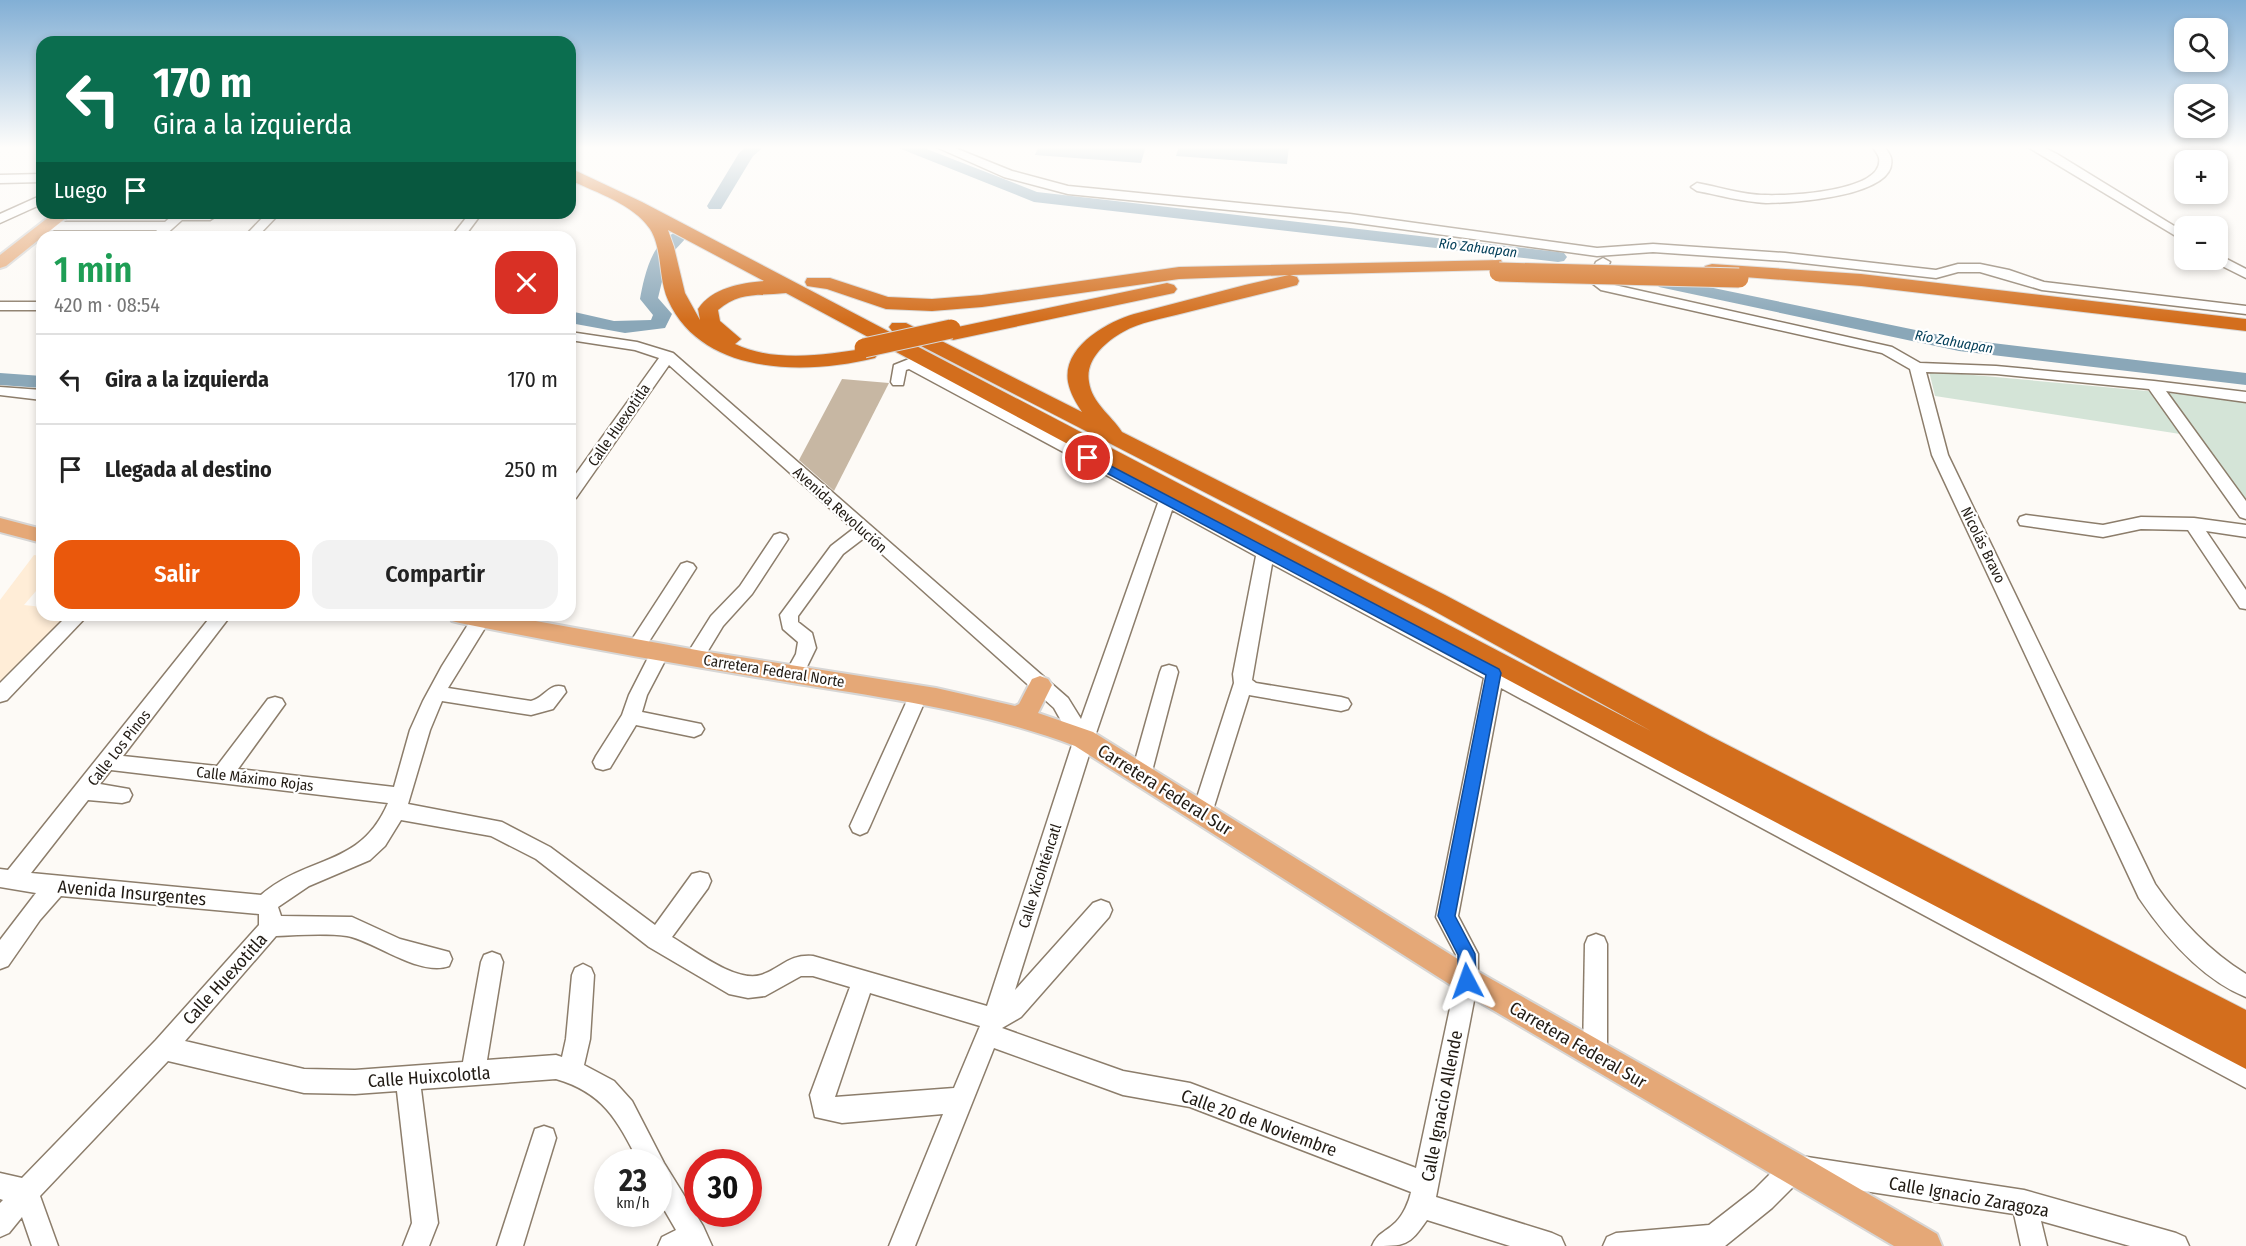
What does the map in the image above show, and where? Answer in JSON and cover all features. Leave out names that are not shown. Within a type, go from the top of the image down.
[{"type":"highway","points":[[632,204],[1120,441],[1436,601],[1700,744],[2246,1027]]},
{"type":"highway","points":[[656,204],[802,286],[1688,763],[2246,1053]]},
{"type":"highway","points":[[636,206],[658,228],[668,257],[678,301],[696,327],[716,343],[743,353],[777,361],[814,362],[1179,281],[1257,270]]},
{"type":"highway","points":[[952,332],[1221,280],[1568,263],[1860,280],[2246,325]]},
{"type":"highway","points":[[866,351],[780,354],[742,344],[727,337],[710,323],[708,309],[719,298],[762,285],[830,284],[886,303],[932,305],[982,301],[1179,273],[1496,268],[1739,278],[1861,288],[2246,331]]},
{"type":"highway","points":[[1120,441],[1098,419],[1080,390],[1077,375],[1086,353],[1102,336],[1125,324],[1246,290],[1276,283],[1344,274]]},
{"type":"main road","points":[[40,231],[56,219]]},
{"type":"main road","points":[[0,262],[36,234]]},
{"type":"main road","points":[[0,525],[36,534]]},
{"type":"main road","name":"Carretera Federal Norte","points":[[499,621],[635,649],[919,694],[1018,717],[1081,738]]},
{"type":"main road","points":[[1018,717],[1028,710],[1040,685]]},
{"type":"main road","name":"Carretera Federal Sur","points":[[1081,738],[1467,981],[1794,1168],[1925,1246]]},
{"type":"street","points":[[0,219],[31,204]]},
{"type":"street","points":[[1210,204],[1350,218],[1596,252],[1653,248],[1785,257],[1936,274],[1958,267],[1980,268],[2004,273],[2042,286],[2246,309]]},
{"type":"street","points":[[2131,204],[2174,231]]},
{"type":"street","points":[[163,231],[175,219]]},
{"type":"street","points":[[255,231],[268,219]]},
{"type":"street","points":[[462,231],[471,219]]},
{"type":"street","points":[[47,226],[168,226]]},
{"type":"street","points":[[1596,252],[1605,257],[1595,280],[1606,287],[1887,350],[1917,367],[1996,370],[2154,385],[2246,398]]},
{"type":"street","points":[[2228,264],[2246,274]]},
{"type":"street","points":[[0,306],[36,306]]},
{"type":"street","name":"Avenida Revolución","points":[[576,337],[637,346],[668,356],[1061,703],[1081,738]]},
{"type":"street","name":"Calle Huexotitla","points":[[576,486],[668,356]]},
{"type":"street","points":[[898,382],[899,368],[909,363],[1265,554],[1494,673],[1701,787],[1802,838],[2246,1077]]},
{"type":"street","name":"Nicolás Bravo","points":[[1917,367],[1940,455],[2147,891],[2165,919],[2228,976],[2246,986]]},
{"type":"street","points":[[2154,385],[2246,513]]},
{"type":"street","points":[[0,391],[36,394]]},
{"type":"street","name":"Calle Xicohténcatl","points":[[902,1246],[991,1027],[1081,738],[1167,501]]},
{"type":"street","points":[[2026,521],[2103,531],[2141,523],[2194,524],[2246,531]]},
{"type":"street","points":[[2194,524],[2199,535],[2246,603]]},
{"type":"street","points":[[794,674],[808,647],[808,640],[805,634],[789,624],[789,615],[837,550],[863,530]]},
{"type":"street","points":[[693,658],[717,621],[746,590],[780,539]]},
{"type":"street","points":[[1202,813],[1243,683],[1242,674],[1265,554]]},
{"type":"street","points":[[635,649],[687,568]]},
{"type":"street","points":[[0,695],[73,621]]},
{"type":"street","name":"Calle Los Pinos","points":[[7,878],[85,791],[217,621]]},
{"type":"street","name":"Calle Huexotitla","points":[[0,1224],[26,1192],[164,1048],[268,916],[280,891],[301,879],[363,853],[378,840],[399,803],[421,729],[436,693],[472,621]]},
{"type":"street","points":[[603,762],[631,717],[638,695],[660,653]]},
{"type":"street","points":[[1142,775],[1170,672]]},
{"type":"street","name":"Calle Ignacio Allende","points":[[1384,1246],[1406,1231],[1424,1195],[1467,981],[1467,954],[1447,916],[1494,673]]},
{"type":"street","points":[[1243,683],[1251,689],[1341,704]]},
{"type":"street","points":[[436,693],[531,708],[550,702],[557,692]]},
{"type":"street","points":[[860,826],[919,694]]},
{"type":"street","points":[[222,776],[275,704]]},
{"type":"street","points":[[631,717],[694,729]]},
{"type":"street","name":"Calle Máximo Rojas","points":[[108,762],[222,776],[399,803],[495,828],[543,854],[657,940]]},
{"type":"street","points":[[85,791],[122,795]]},
{"type":"street","name":"Avenida Insurgentes","points":[[7,878],[352,927],[397,948],[441,959]]},
{"type":"street","points":[[657,940],[700,881]]},
{"type":"street","points":[[0,959],[10,930],[56,886]]},
{"type":"street","points":[[991,1027],[1013,1009],[1101,910]]},
{"type":"street","name":"Calle 20 de Noviembre","points":[[657,940],[729,983],[748,987],[765,985],[800,965],[813,966],[991,1027],[1123,1083],[1190,1095],[1424,1195],[1552,1246]]},
{"type":"street","points":[[1595,1055],[1596,944]]},
{"type":"street","points":[[473,1074],[492,962]]},
{"type":"street","points":[[570,1071],[578,1039],[583,975]]},
{"type":"street","points":[[859,993],[822,1095],[824,1108],[842,1111],[961,1100]]},
{"type":"street","name":"Calle Huixcolotla","points":[[164,1048],[304,1081],[355,1082],[556,1067],[570,1071],[610,1093],[645,1149]]},
{"type":"street","points":[[408,1077],[425,1223],[416,1246]]},
{"type":"street","points":[[510,1246],[544,1138]]},
{"type":"street","points":[[1616,1246],[1715,1242],[1794,1168]]},
{"type":"street","name":"Calle Ignacio Zaragoza","points":[[1794,1168],[2024,1203],[2176,1246]]},
{"type":"street","points":[[0,1186],[26,1192],[45,1246]]},
{"type":"street","points":[[2024,1203],[2034,1246]]},
{"type":"street","points":[[672,1205],[688,1242]]},
{"type":"shaded area","points":[[36,555],[36,591],[24,605],[36,606],[36,621],[63,621],[0,682],[0,600]]},
{"type":"green space","points":[[1929,371],[2246,400],[2246,508],[2193,436],[1935,396]]},
{"type":"building","points":[[842,379],[889,383],[834,491],[799,460]]},
{"type":"waterway","name":"Río Zahuapan","points":[[1096,204],[1558,257]]},
{"type":"waterway","points":[[576,318],[625,328],[658,324],[663,314],[649,299],[652,282],[661,257],[678,237]]},
{"type":"waterway","name":"Río Zahuapan","points":[[1665,283],[1959,345],[2246,379]]},
{"type":"waterway","points":[[0,379],[36,382]]},
{"type":"route","points":[[1088,458],[1265,554],[1494,673],[1447,916],[1467,954],[1467,981]]}]
